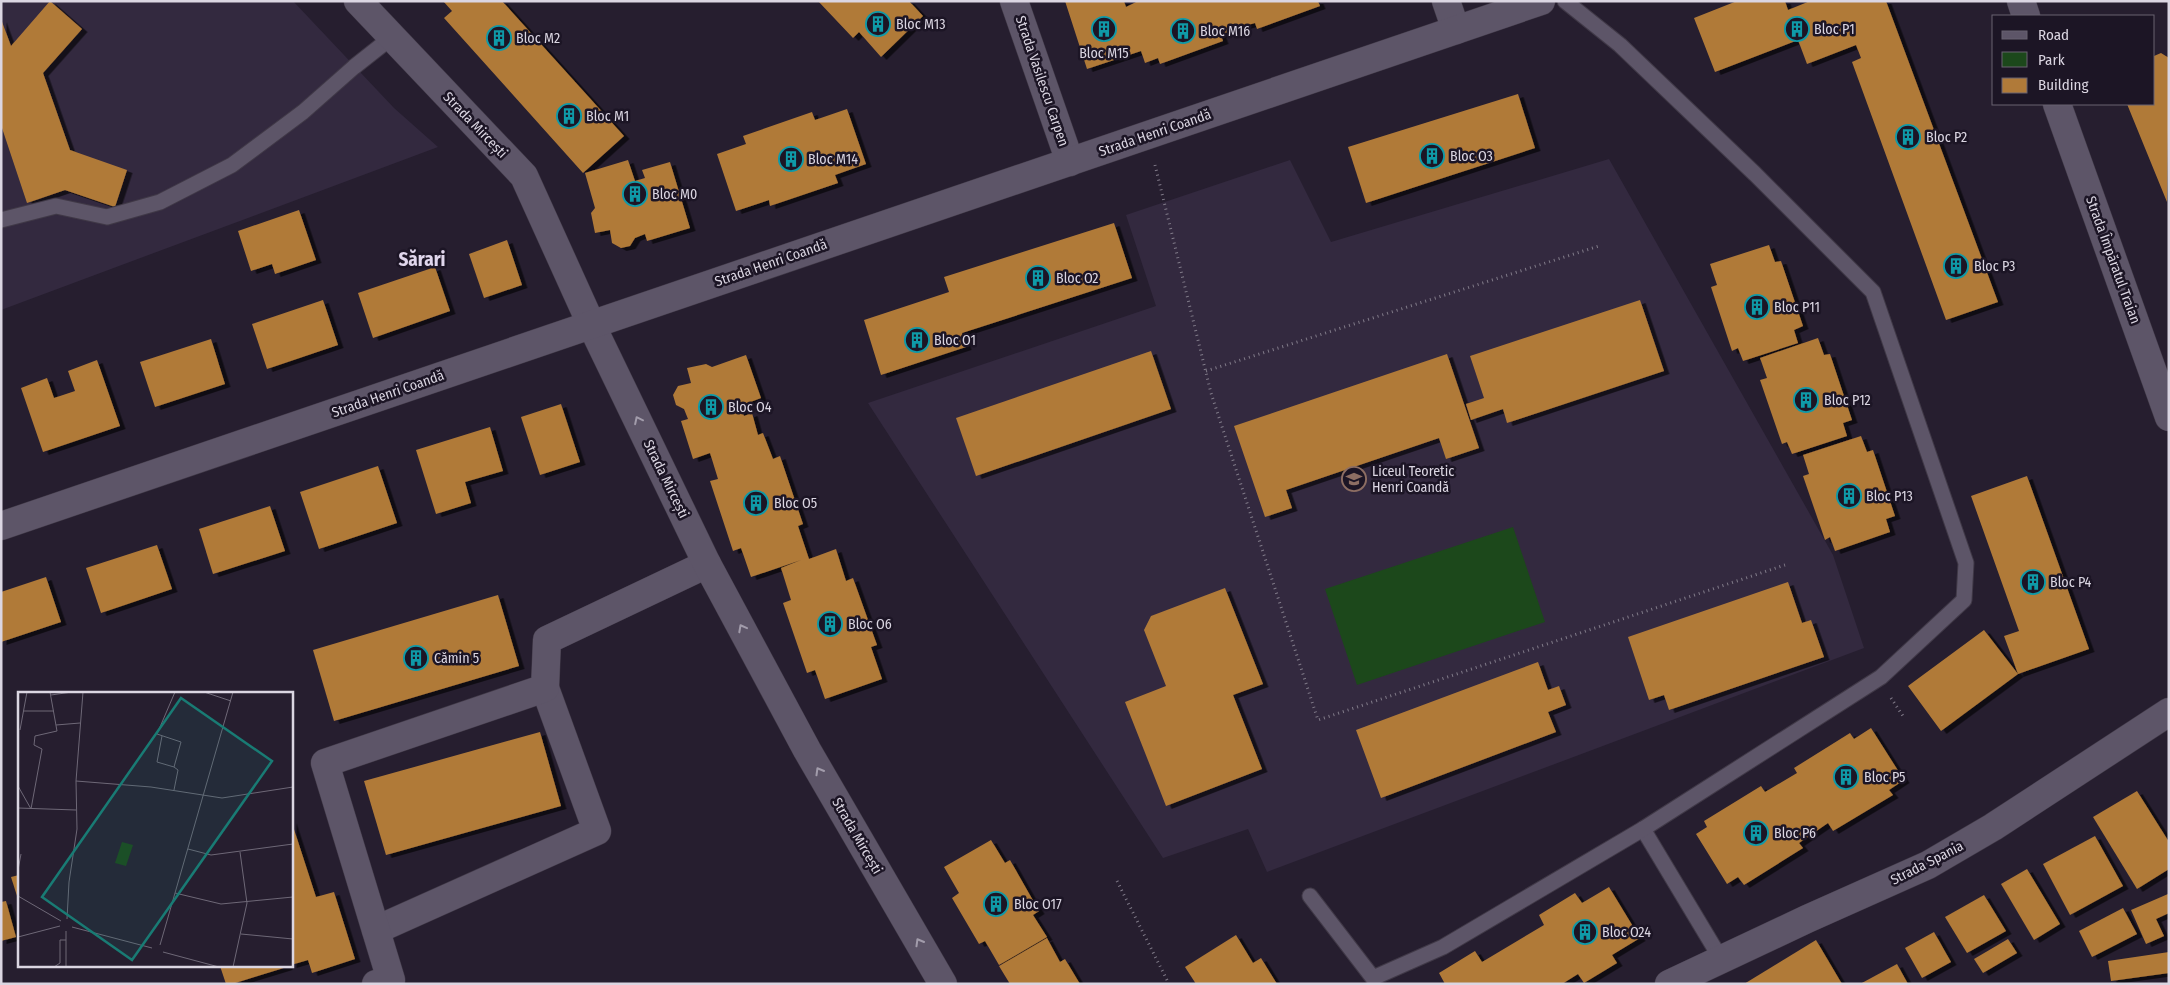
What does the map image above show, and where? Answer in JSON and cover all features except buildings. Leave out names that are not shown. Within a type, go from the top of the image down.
[{"type":"street","name":"Strada Mircești","points":[[358,1],[524,176],[591,324],[707,564],[807,750],[943,984]]},
{"type":"street","name":"Strada Vasilescu Carpen","points":[[1014,1],[1070,162]]},
{"type":"street","points":[[1446,1],[1456,30]]},
{"type":"street","name":"Strada Henri Coandă","points":[[1,526],[1541,1]]},
{"type":"street","points":[[2020,1],[2026,15]]},
{"type":"street","name":"Strada Împăratul Traian","points":[[2057,105],[2169,417]]},
{"type":"street","points":[[376,930],[597,831],[545,688],[547,640],[707,564]]},
{"type":"street","points":[[376,984],[391,980],[325,763],[545,688]]},
{"type":"street","name":"Strada Spania","points":[[1669,984],[1928,865],[1993,827],[2169,712]]},
{"type":"lane","points":[[1310,896],[1373,978],[1444,947],[1643,829],[1881,677],[1964,600],[1966,563],[1873,292],[1755,174],[1620,45],[1565,1]]},
{"type":"lane","points":[[1,220],[56,206],[107,217],[160,202],[232,166],[303,112],[354,67],[392,37]]},
{"type":"lane","points":[[1643,829],[1722,959]]},
{"type":"path","points":[[1147,136],[1211,393],[1318,720],[1785,565]]},
{"type":"path","points":[[1206,371],[1598,246]]},
{"type":"path","points":[[1117,881],[1169,984]]},
{"type":"shaded area","points":[[1,1],[293,1],[394,108],[438,147],[1,310]]},
{"type":"shaded area","name":"Liceul Teoretic Henri Coandă","points":[[1609,159],[1833,555],[1864,648],[1267,872],[1248,829],[1163,858],[868,403],[1156,306],[1126,215],[1290,160],[1331,242]]},
{"type":"green space","points":[[1513,527],[1545,622],[1357,685],[1325,589]]},
{"type":"place","name":"Bloc M13","points":[[878,24]]},
{"type":"place","name":"Bloc M15","points":[[1104,29]]},
{"type":"place","name":"Bloc P1","points":[[1797,29]]},
{"type":"place","name":"Bloc M16","points":[[1183,31]]},
{"type":"place","name":"Bloc M2","points":[[499,38]]},
{"type":"place","name":"Bloc M1","points":[[569,116]]},
{"type":"place","name":"Bloc P2","points":[[1908,137]]},
{"type":"place","name":"Bloc O3","points":[[1432,156]]},
{"type":"place","name":"Bloc M14","points":[[791,159]]},
{"type":"place","name":"Bloc M0","points":[[635,194]]},
{"type":"place","name":"Bloc P3","points":[[1956,266]]},
{"type":"place","name":"Bloc O2","points":[[1038,278]]},
{"type":"place","name":"Bloc P11","points":[[1757,307]]},
{"type":"place","name":"Bloc O1","points":[[917,340]]},
{"type":"place","name":"Bloc P12","points":[[1806,400]]},
{"type":"place","name":"Bloc O4","points":[[711,407]]},
{"type":"place","name":"Liceul Teoretic Henri Coandă","points":[[1354,479]]},
{"type":"place","name":"Bloc P13","points":[[1849,496]]},
{"type":"place","name":"Bloc O5","points":[[756,503]]},
{"type":"place","name":"Bloc P4","points":[[2033,582]]},
{"type":"place","name":"Bloc O6","points":[[830,624]]},
{"type":"place","name":"Cămin 5","points":[[416,658]]},
{"type":"place","name":"Bloc P5","points":[[1846,777]]},
{"type":"place","name":"Bloc P6","points":[[1756,833]]},
{"type":"place","name":"Bloc O17","points":[[996,904]]},
{"type":"place","name":"Bloc O24","points":[[1585,932]]},
{"type":"district","name":"Sărari","points":[[422,259]]}]
